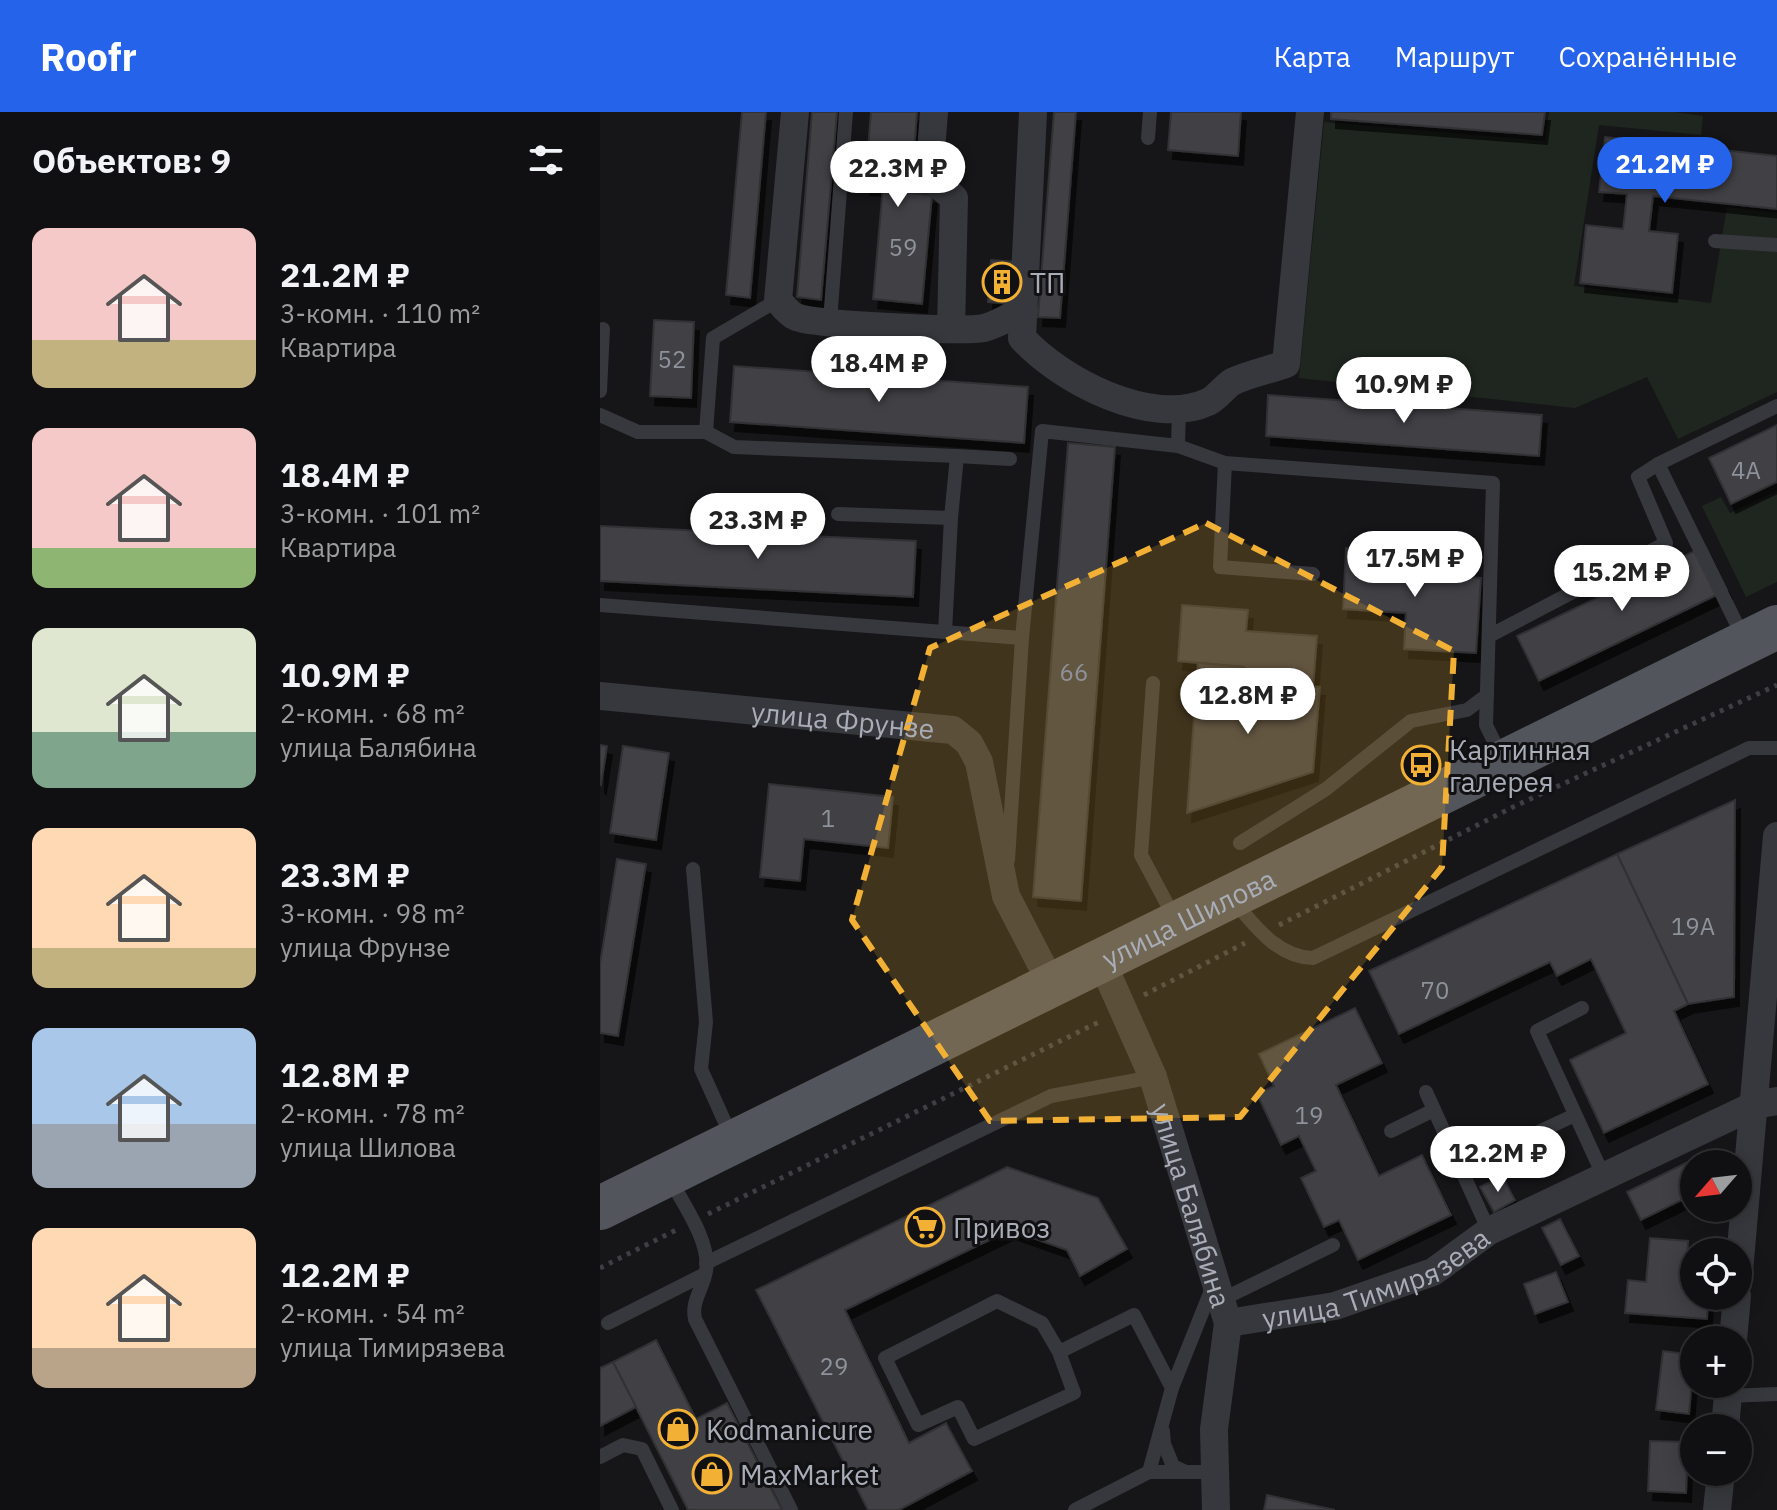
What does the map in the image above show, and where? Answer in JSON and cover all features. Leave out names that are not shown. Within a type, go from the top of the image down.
[{"type":"main road","name":"улица Шилова","points":[[605,1201],[668,1175],[1504,761],[1768,635]]},
{"type":"street","points":[[795,112],[778,300],[795,317],[951,329],[986,328],[1024,310]]},
{"type":"street","points":[[934,112],[929,177],[954,198],[951,329]]},
{"type":"street","points":[[1033,112],[1022,338],[1063,373],[1151,408],[1179,408],[1209,402],[1232,383],[1286,364],[1310,112]]},
{"type":"street","name":"улица Фрунзе","points":[[600,696],[953,730],[969,743],[979,762],[1006,896],[1052,985]]},
{"type":"street","points":[[1745,1238],[1766,1103],[1777,836]]},
{"type":"street","name":"улица Балябина","points":[[1101,960],[1153,1077],[1221,1302],[1214,1429],[1200,1472],[1216,1510]]},
{"type":"street","name":"улица Тимирязева","points":[[1221,1302],[1335,1306],[1433,1272],[1489,1231],[1766,1103]]},
{"type":"street","points":[[1717,1510],[1720,1486]]},
{"type":"lane","points":[[830,321],[846,112]]},
{"type":"lane","points":[[1148,138],[1150,112]]},
{"type":"lane","points":[[1715,241],[1777,245]]},
{"type":"lane","points":[[706,432],[713,338],[778,300]]},
{"type":"lane","points":[[600,391],[603,329]]},
{"type":"lane","points":[[1489,636],[1666,543],[1638,477],[1658,464],[1777,406]]},
{"type":"lane","points":[[1178,446],[1179,408]]},
{"type":"lane","points":[[600,415],[638,432],[706,432],[734,447],[1010,459]]},
{"type":"lane","points":[[1006,896],[1022,638],[1042,431],[1178,446],[1225,463],[1493,483],[1486,725],[1504,761]]},
{"type":"lane","points":[[945,632],[957,456]]},
{"type":"lane","points":[[1225,463],[1220,567],[1313,574]]},
{"type":"lane","points":[[1658,464],[1768,635]]},
{"type":"lane","points":[[838,514],[951,518]]},
{"type":"lane","points":[[600,605],[1022,638]]},
{"type":"lane","points":[[1153,683],[1141,855],[1177,923]]},
{"type":"lane","points":[[1240,843],[1326,789],[1411,721],[1467,710],[1487,695]]},
{"type":"lane","points":[[1230,897],[1261,934],[1295,957],[1313,958],[1749,748],[1777,748]]},
{"type":"lane","points":[[693,869],[706,1022],[701,1069],[734,1142]]},
{"type":"lane","points":[[1582,1008],[1537,1031],[1604,1177]]},
{"type":"lane","points":[[608,1323],[706,1268],[1051,1096],[1153,1077]]},
{"type":"lane","points":[[1426,1092],[1489,1231]]},
{"type":"lane","points":[[1391,1131],[1434,1110]]},
{"type":"lane","points":[[1517,1142],[1575,1115]]},
{"type":"lane","points":[[668,1175],[692,1222],[706,1268],[693,1305],[695,1319],[791,1510]]},
{"type":"lane","points":[[1149,1472],[1172,1388],[1221,1302],[1333,1245]]},
{"type":"lane","points":[[997,1301],[1042,1323],[1059,1352],[1074,1393],[974,1439],[958,1407],[918,1425],[885,1358],[997,1301]]},
{"type":"lane","points":[[1059,1352],[1134,1315],[1172,1388]]},
{"type":"lane","points":[[1752,1392],[1777,1394]]},
{"type":"lane","points":[[1163,1424],[1164,1444],[1173,1466],[1200,1472]]},
{"type":"lane","points":[[600,1457],[629,1444],[642,1449],[674,1510]]},
{"type":"lane","points":[[1075,1510],[1149,1472],[1200,1472]]},
{"type":"path","points":[[600,1268],[1124,1009],[1148,992],[1515,806],[1777,685]]},
{"type":"highlighted area","points":[[1206,523],[1454,651],[1442,867],[1240,1117],[990,1121],[852,920],[930,648]]},
{"type":"shaded area","points":[[1549,112],[1674,112],[1703,116],[1701,135],[1599,125],[1574,286],[1711,303],[1727,207],[1777,213],[1777,392],[1678,439],[1647,377],[1575,408],[1299,378],[1324,122],[1545,141]]},
{"type":"shaded area","points":[[1777,491],[1777,582],[1746,597],[1702,506],[1721,497],[1730,513]]},
{"type":"building","points":[[742,112],[766,112],[750,298],[726,295]]},
{"type":"building","points":[[812,112],[837,112],[821,300],[797,297]]},
{"type":"building","points":[[871,112],[917,112],[911,193],[932,195],[922,304],[873,299],[883,187],[865,186]]},
{"type":"building","points":[[1054,112],[1076,112],[1060,318],[1038,317]]},
{"type":"building","points":[[1171,112],[1241,112],[1238,156],[1168,150]]},
{"type":"building","points":[[1331,112],[1545,112],[1542,135],[1331,119]]},
{"type":"building","points":[[1605,137],[1777,156],[1777,209],[1653,196],[1649,231],[1678,234],[1672,293],[1580,283],[1586,225],[1623,229],[1627,194],[1599,192]]},
{"type":"building","name":"ТП","points":[[991,260],[1016,262],[1013,304],[988,302]]},
{"type":"building","points":[[654,320],[694,322],[691,398],[650,396]]},
{"type":"building","points":[[734,366],[1028,387],[1024,443],[730,422]]},
{"type":"building","points":[[1268,395],[1542,415],[1539,456],[1266,436]]},
{"type":"building","points":[[1777,425],[1777,482],[1731,504],[1709,458]]},
{"type":"building","points":[[1068,443],[1115,447],[1081,901],[1033,897]]},
{"type":"building","points":[[600,526],[916,541],[913,597],[600,581]]},
{"type":"building","points":[[1705,546],[1727,590],[1539,681],[1517,636]]},
{"type":"building","points":[[1346,548],[1417,552],[1415,574],[1481,578],[1476,653],[1404,649],[1406,613],[1343,609]]},
{"type":"building","points":[[1182,605],[1248,610],[1246,631],[1317,636],[1313,687],[1275,684],[1274,692],[1242,689],[1244,667],[1178,661]]},
{"type":"building","points":[[1198,663],[1244,667],[1242,689],[1274,692],[1275,684],[1320,687],[1313,772],[1187,813]]},
{"type":"building","points":[[600,745],[607,746],[601,785],[600,784]]},
{"type":"building","points":[[623,746],[669,753],[656,840],[610,833]]},
{"type":"building","points":[[769,784],[893,797],[888,848],[804,839],[800,881],[760,877]]},
{"type":"building","points":[[1735,800],[1734,997],[1688,1004],[1617,854]]},
{"type":"building","points":[[1617,854],[1688,1004],[1674,1011],[1708,1084],[1604,1133],[1570,1060],[1626,1033],[1591,959],[1557,976],[1550,962],[1399,1034],[1369,971]]},
{"type":"building","points":[[617,859],[646,864],[618,1036],[600,1033],[600,964]]},
{"type":"building","points":[[1355,1008],[1382,1063],[1336,1085],[1379,1176],[1422,1155],[1451,1215],[1358,1260],[1339,1220],[1324,1227],[1301,1178],[1316,1171],[1299,1136],[1281,1145],[1257,1094],[1274,1086],[1259,1054]]},
{"type":"building","points":[[1680,1166],[1680,1201],[1641,1220],[1627,1192]]},
{"type":"building","points":[[1007,1167],[1098,1198],[1127,1249],[1080,1276],[1067,1250],[1010,1230],[845,1310],[909,1443],[946,1423],[972,1471],[899,1510],[868,1510],[756,1290]]},
{"type":"building","points":[[1502,1176],[1515,1200],[1494,1212],[1480,1187]]},
{"type":"building","points":[[1560,1219],[1579,1256],[1561,1265],[1542,1228]]},
{"type":"building","points":[[1650,1238],[1680,1240],[1680,1310],[1707,1310],[1707,1319],[1625,1313],[1628,1280],[1646,1282]]},
{"type":"building","points":[[1556,1272],[1568,1302],[1535,1314],[1524,1284]]},
{"type":"building","points":[[656,1340],[696,1419],[727,1403],[782,1510],[688,1510],[613,1362]]},
{"type":"building","points":[[1663,1351],[1680,1353],[1680,1398],[1690,1398],[1689,1414],[1656,1410]]},
{"type":"building","points":[[613,1362],[636,1407],[600,1426],[600,1368]]},
{"type":"building","points":[[1650,1441],[1680,1442],[1680,1486],[1686,1486],[1686,1493],[1648,1491]]},
{"type":"building","points":[[1267,1495],[1335,1510],[1264,1510]]},
{"type":"place","name":"ТП","points":[[1002,282]]},
{"type":"place","name":"Картинная галерея","points":[[1421,765]]},
{"type":"place","name":"Привоз","points":[[925,1227]]},
{"type":"place","name":"Kodmanicure","points":[[678,1429]]},
{"type":"place","name":"MaxMarket","points":[[712,1474]]}]
